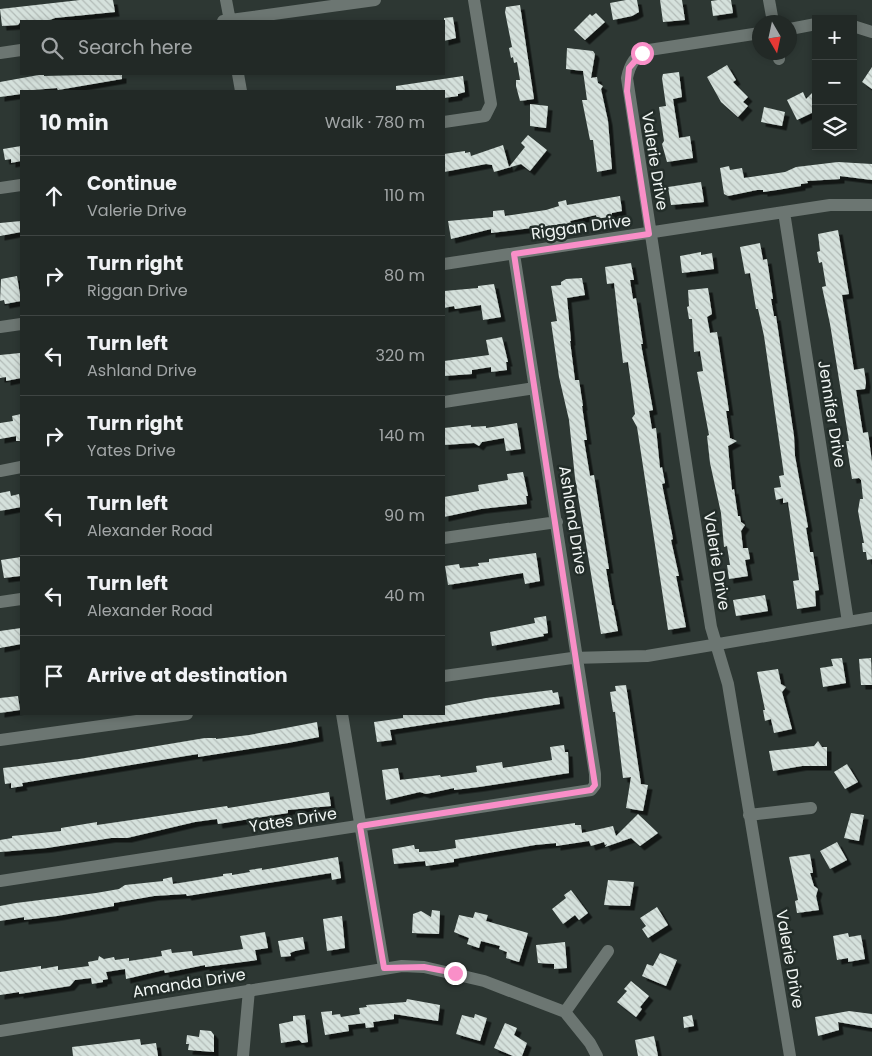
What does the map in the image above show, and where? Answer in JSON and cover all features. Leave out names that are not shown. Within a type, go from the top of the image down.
[{"type":"street","points":[[226,0],[228,20]]},
{"type":"street","points":[[235,20],[374,0]]},
{"type":"street","points":[[445,122],[485,116],[490,109],[490,95],[474,0]]},
{"type":"street","points":[[769,0],[772,15]]},
{"type":"street","points":[[797,28],[812,25]]},
{"type":"street","points":[[857,27],[872,32]]},
{"type":"street","name":"Valerie Drive","points":[[752,34],[649,50],[638,56],[629,68],[627,91],[709,617],[728,684],[790,1056]]},
{"type":"street","points":[[0,53],[20,50]]},
{"type":"street","points":[[238,75],[241,90]]},
{"type":"street","points":[[0,188],[20,185]]},
{"type":"street","name":"Riggan Drive","points":[[445,264],[830,205],[872,205]]},
{"type":"street","name":"Jennifer Drive","points":[[784,212],[848,622]]},
{"type":"street","name":"Ashland Drive","points":[[514,254],[595,774],[595,785],[591,790]]},
{"type":"street","points":[[0,328],[20,324]]},
{"type":"street","points":[[445,402],[536,388]]},
{"type":"street","points":[[0,471],[20,467]]},
{"type":"street","points":[[445,538],[557,522]]},
{"type":"street","points":[[0,602],[20,599]]},
{"type":"street","points":[[445,676],[577,657],[647,656],[872,618]]},
{"type":"street","points":[[0,740],[180,715]]},
{"type":"street","points":[[342,715],[384,968]]},
{"type":"street","name":"Yates Drive","points":[[0,881],[591,790]]},
{"type":"street","points":[[749,815],[811,808]]},
{"type":"street","points":[[597,1056],[590,1043],[565,1012],[608,951]]},
{"type":"street","name":"Amanda Drive","points":[[0,1031],[384,968],[424,967],[455,973],[508,989],[565,1012]]},
{"type":"street","points":[[244,1056],[249,990]]},
{"type":"building","points":[[80,0],[113,0],[115,12],[50,20],[20,20],[18,25],[2,26],[0,9]]},
{"type":"building","points":[[637,0],[639,12],[632,16],[613,20],[610,3]]},
{"type":"building","points":[[660,0],[682,0],[685,20],[663,22]]},
{"type":"building","points":[[731,0],[733,13],[713,16],[711,1]]},
{"type":"building","points":[[520,5],[534,99],[520,101],[516,86],[516,80],[520,80],[517,62],[514,63],[513,57],[511,58],[509,48],[512,47],[505,12],[506,7]]},
{"type":"building","points":[[596,13],[605,22],[585,40],[574,30],[590,14],[592,16]]},
{"type":"building","points":[[453,17],[456,38],[445,41],[444,18]]},
{"type":"building","points":[[567,48],[593,51],[595,54],[591,78],[597,77],[598,83],[603,86],[601,89],[608,121],[612,169],[597,172],[593,140],[590,140],[582,100],[587,100],[583,71],[566,69]]},
{"type":"building","points":[[727,65],[736,80],[733,82],[748,97],[743,102],[748,106],[738,117],[721,102],[707,77]]},
{"type":"building","points":[[872,67],[872,89],[862,82]]},
{"type":"building","points":[[679,72],[682,97],[673,99],[679,138],[690,136],[693,158],[667,162],[662,144],[664,141],[659,107],[666,106],[662,78],[663,74]]},
{"type":"building","points":[[38,75],[122,75],[122,79],[58,90],[57,88],[20,90],[20,94],[0,97],[0,82]]},
{"type":"building","points":[[463,76],[465,92],[458,94],[458,96],[445,98],[445,90],[396,90],[396,86]]},
{"type":"building","points":[[803,92],[806,99],[812,93],[812,113],[797,120],[787,100]]},
{"type":"building","points":[[530,104],[548,106],[546,128],[530,126]]},
{"type":"building","points":[[764,107],[785,112],[782,126],[761,122]]},
{"type":"building","points":[[528,135],[547,150],[530,171],[521,164],[494,172],[492,165],[486,164],[445,172],[445,154],[465,151],[465,153],[470,152],[471,156],[503,145],[509,167],[525,147],[521,143]]},
{"type":"building","points":[[20,146],[20,161],[11,163],[11,159],[5,160],[3,149]]},
{"type":"building","points":[[838,162],[872,164],[872,180],[840,176],[840,179],[807,181],[808,183],[801,184],[801,186],[777,190],[763,192],[763,190],[757,190],[728,196],[724,194],[720,168],[729,166],[730,170],[742,168],[744,178],[785,172],[796,167]]},
{"type":"building","points":[[701,182],[704,202],[671,205],[668,187]]},
{"type":"building","points":[[620,196],[622,211],[612,213],[612,216],[597,219],[596,215],[570,221],[571,223],[491,233],[491,229],[451,239],[448,221],[493,217],[493,211],[504,210],[505,216],[546,210],[559,206],[558,202],[566,200],[567,205]]},
{"type":"building","points":[[20,221],[20,232],[0,236],[0,223]]},
{"type":"building","points":[[838,230],[849,294],[842,295],[854,370],[864,368],[866,383],[865,389],[856,390],[863,433],[868,432],[872,462],[872,559],[867,560],[866,552],[863,552],[862,543],[864,543],[858,511],[860,499],[863,499],[861,480],[859,478],[852,479],[846,441],[849,441],[822,287],[826,286],[822,262],[819,263],[817,252],[820,251],[818,234]]},
{"type":"building","points":[[760,243],[763,260],[767,259],[773,299],[771,299],[774,316],[776,316],[794,436],[795,456],[808,527],[806,528],[810,552],[813,552],[819,590],[815,591],[816,606],[797,609],[793,581],[799,580],[788,502],[783,503],[783,498],[776,500],[774,488],[781,487],[779,476],[784,475],[764,336],[758,309],[756,309],[750,273],[745,274],[740,247]]},
{"type":"building","points":[[701,252],[701,255],[712,253],[714,269],[682,273],[680,256]]},
{"type":"building","points":[[631,263],[634,280],[630,280],[633,299],[636,298],[643,344],[641,344],[653,410],[649,411],[652,429],[656,428],[660,468],[662,467],[665,483],[662,484],[673,539],[671,540],[679,576],[676,576],[686,627],[668,630],[637,427],[632,418],[635,414],[628,362],[623,363],[614,283],[607,284],[605,267]]},
{"type":"building","points":[[17,276],[20,301],[5,304],[4,300],[0,301],[1,279]]},
{"type":"building","points":[[582,278],[585,295],[567,298],[570,341],[575,380],[579,380],[587,440],[584,440],[590,476],[594,475],[609,569],[606,569],[618,631],[601,634],[575,478],[569,420],[559,377],[551,322],[557,321],[551,286],[561,285],[561,282],[566,279]]},
{"type":"building","points":[[494,284],[501,317],[483,320],[481,305],[455,309],[454,306],[445,308],[445,291],[478,288],[478,286]]},
{"type":"building","points":[[708,288],[712,314],[707,317],[710,333],[717,332],[729,411],[726,411],[730,438],[737,441],[728,446],[732,490],[734,489],[738,516],[740,516],[741,522],[745,525],[741,531],[743,548],[748,548],[750,559],[745,560],[748,576],[729,579],[727,565],[730,565],[727,546],[724,547],[721,513],[710,463],[707,436],[709,435],[697,372],[703,371],[700,351],[694,352],[692,319],[689,319],[687,307],[689,306],[688,290]]},
{"type":"building","points":[[502,337],[508,362],[506,362],[507,370],[491,372],[491,367],[472,370],[472,374],[445,376],[445,361],[489,355],[486,340]]},
{"type":"building","points":[[20,353],[20,378],[6,381],[6,377],[0,378],[0,355]]},
{"type":"building","points":[[20,414],[20,441],[16,441],[16,436],[0,439],[0,423],[13,421],[12,416]]},
{"type":"building","points":[[517,423],[521,449],[506,451],[504,438],[482,442],[479,446],[474,443],[445,445],[445,428],[471,425],[471,427],[486,426],[486,428]]},
{"type":"building","points":[[523,472],[528,496],[526,496],[527,504],[481,509],[445,517],[445,497],[479,491],[478,485],[508,480],[507,474]]},
{"type":"building","points":[[10,491],[11,496],[19,494],[20,507],[0,511],[0,493]]},
{"type":"building","points":[[536,553],[540,581],[525,584],[523,573],[448,585],[445,566],[459,564],[460,568],[479,566],[478,563],[489,562],[489,559]]},
{"type":"building","points":[[20,557],[20,576],[4,578],[1,560]]},
{"type":"building","points":[[765,595],[768,611],[736,616],[733,600]]},
{"type":"building","points":[[546,616],[548,633],[543,634],[544,636],[492,646],[490,632],[535,623],[534,618]]},
{"type":"building","points":[[20,628],[20,644],[0,648],[0,631]]},
{"type":"building","points":[[842,658],[846,683],[823,687],[820,668],[833,666],[831,659]]},
{"type":"building","points":[[871,658],[872,685],[861,685],[859,659]]},
{"type":"building","points":[[778,669],[781,684],[786,687],[782,692],[792,729],[774,733],[771,719],[765,721],[763,710],[765,710],[757,672]]},
{"type":"building","points":[[626,685],[641,784],[648,785],[643,811],[626,808],[631,777],[623,778],[615,712],[613,712],[610,692],[616,691],[615,686]]},
{"type":"building","points":[[552,690],[553,693],[558,692],[560,704],[390,730],[392,740],[377,742],[374,722],[403,718],[403,715],[445,715],[445,706],[486,698]]},
{"type":"building","points":[[18,696],[20,710],[0,713],[0,698]]},
{"type":"building","points":[[317,722],[319,737],[198,757],[198,754],[22,783],[23,786],[11,788],[11,783],[5,784],[3,768],[79,759],[205,738],[216,739],[249,735]]},
{"type":"building","points":[[818,741],[822,747],[827,747],[827,766],[802,766],[773,771],[769,751],[814,746]]},
{"type":"building","points":[[564,745],[565,752],[568,752],[569,773],[479,787],[454,790],[454,788],[426,794],[420,792],[386,800],[382,770],[398,768],[400,780],[440,775],[441,777],[477,772],[476,766],[502,762],[503,768],[552,760],[550,747]]},
{"type":"building","points":[[847,764],[858,782],[845,789],[834,772]]},
{"type":"building","points":[[329,792],[331,806],[288,810],[288,813],[218,824],[217,819],[195,822],[127,838],[111,838],[47,848],[0,852],[0,840],[12,838],[12,836],[61,831],[61,828],[97,822],[97,825],[227,806],[228,808]]},
{"type":"building","points":[[851,813],[864,815],[859,841],[844,838]]},
{"type":"building","points":[[638,814],[658,833],[640,846],[631,838],[605,847],[607,844],[605,845],[604,842],[591,846],[589,841],[556,846],[556,843],[454,859],[454,862],[426,866],[425,861],[394,864],[392,849],[414,845],[415,849],[419,849],[419,852],[437,851],[456,848],[455,840],[575,823],[575,825],[581,825],[582,833],[613,826],[616,836]]},
{"type":"building","points":[[837,842],[847,860],[830,869],[820,851]]},
{"type":"building","points":[[810,854],[813,873],[810,873],[814,886],[818,889],[816,896],[819,910],[797,913],[795,901],[798,900],[789,857]]},
{"type":"building","points":[[338,857],[341,878],[332,880],[331,873],[187,896],[186,894],[154,896],[114,903],[114,906],[57,916],[24,920],[24,917],[0,921],[0,906],[96,893],[119,889],[125,885],[163,881],[163,879],[172,877],[173,884],[223,876],[223,874],[232,873],[232,875],[250,872],[249,870],[262,868],[262,870]]},
{"type":"building","points":[[608,880],[634,882],[630,906],[604,905]]},
{"type":"building","points":[[571,890],[588,913],[579,920],[575,915],[563,924],[552,909],[566,898],[564,895]]},
{"type":"building","points":[[657,907],[668,925],[648,938],[642,929],[646,926],[640,918]]},
{"type":"building","points":[[432,910],[440,911],[439,934],[412,933],[413,914],[421,911],[431,917]]},
{"type":"building","points":[[475,912],[488,915],[486,921],[528,933],[519,962],[506,958],[507,952],[499,949],[500,946],[481,941],[479,948],[467,944],[469,938],[454,932],[459,915],[473,918]]},
{"type":"building","points":[[342,916],[345,948],[327,951],[323,919]]},
{"type":"building","points":[[265,932],[268,948],[255,950],[257,960],[205,967],[205,965],[165,973],[164,970],[126,979],[125,969],[106,972],[108,979],[103,980],[103,982],[92,984],[91,978],[75,980],[70,986],[0,995],[0,972],[41,966],[41,969],[58,966],[58,970],[89,966],[88,962],[98,960],[99,956],[104,959],[114,957],[115,960],[129,958],[129,961],[162,956],[161,951],[171,949],[172,953],[192,951],[193,956],[243,949],[240,936]]},
{"type":"building","points":[[848,933],[849,937],[861,935],[865,959],[848,962],[848,958],[837,960],[833,936]]},
{"type":"building","points":[[303,937],[305,949],[290,953],[291,956],[281,957],[278,941]]},
{"type":"building","points":[[565,942],[567,968],[554,969],[554,964],[538,963],[536,945]]},
{"type":"building","points":[[660,953],[677,960],[666,986],[642,976],[647,964],[653,966]]},
{"type":"building","points":[[631,981],[649,996],[640,1007],[642,1009],[636,1017],[617,1002],[627,991],[624,989]]},
{"type":"building","points":[[407,999],[440,1005],[438,1021],[394,1014],[394,1019],[373,1022],[374,1027],[366,1028],[365,1023],[348,1025],[349,1031],[325,1035],[321,1012],[332,1011],[332,1015],[340,1014],[341,1017],[360,1014],[359,1008],[367,1007],[366,1005],[406,1002]]},
{"type":"building","points":[[849,1011],[872,1014],[872,1028],[838,1022],[839,1030],[818,1036],[815,1017]]},
{"type":"building","points":[[475,1014],[487,1018],[480,1041],[456,1034],[462,1015],[474,1018]]},
{"type":"building","points":[[305,1015],[308,1042],[302,1043],[299,1040],[281,1043],[279,1024],[293,1021],[293,1016]]},
{"type":"building","points":[[692,1015],[694,1026],[684,1028],[683,1017]]},
{"type":"building","points":[[505,1023],[517,1028],[514,1035],[527,1043],[522,1056],[513,1056],[494,1048]]},
{"type":"building","points":[[200,1030],[211,1031],[214,1035],[214,1052],[188,1050],[189,1044],[186,1044],[187,1035],[199,1037]]},
{"type":"building","points":[[654,1036],[658,1056],[638,1056],[635,1040]]},
{"type":"building","points":[[140,1039],[141,1045],[156,1043],[158,1056],[73,1056],[72,1047]]},
{"type":"route","points":[[455,973],[424,967],[402,966],[384,968],[360,826],[591,790],[595,785],[595,774],[557,522],[514,254],[649,234],[627,91],[629,68],[642,53]]}]
